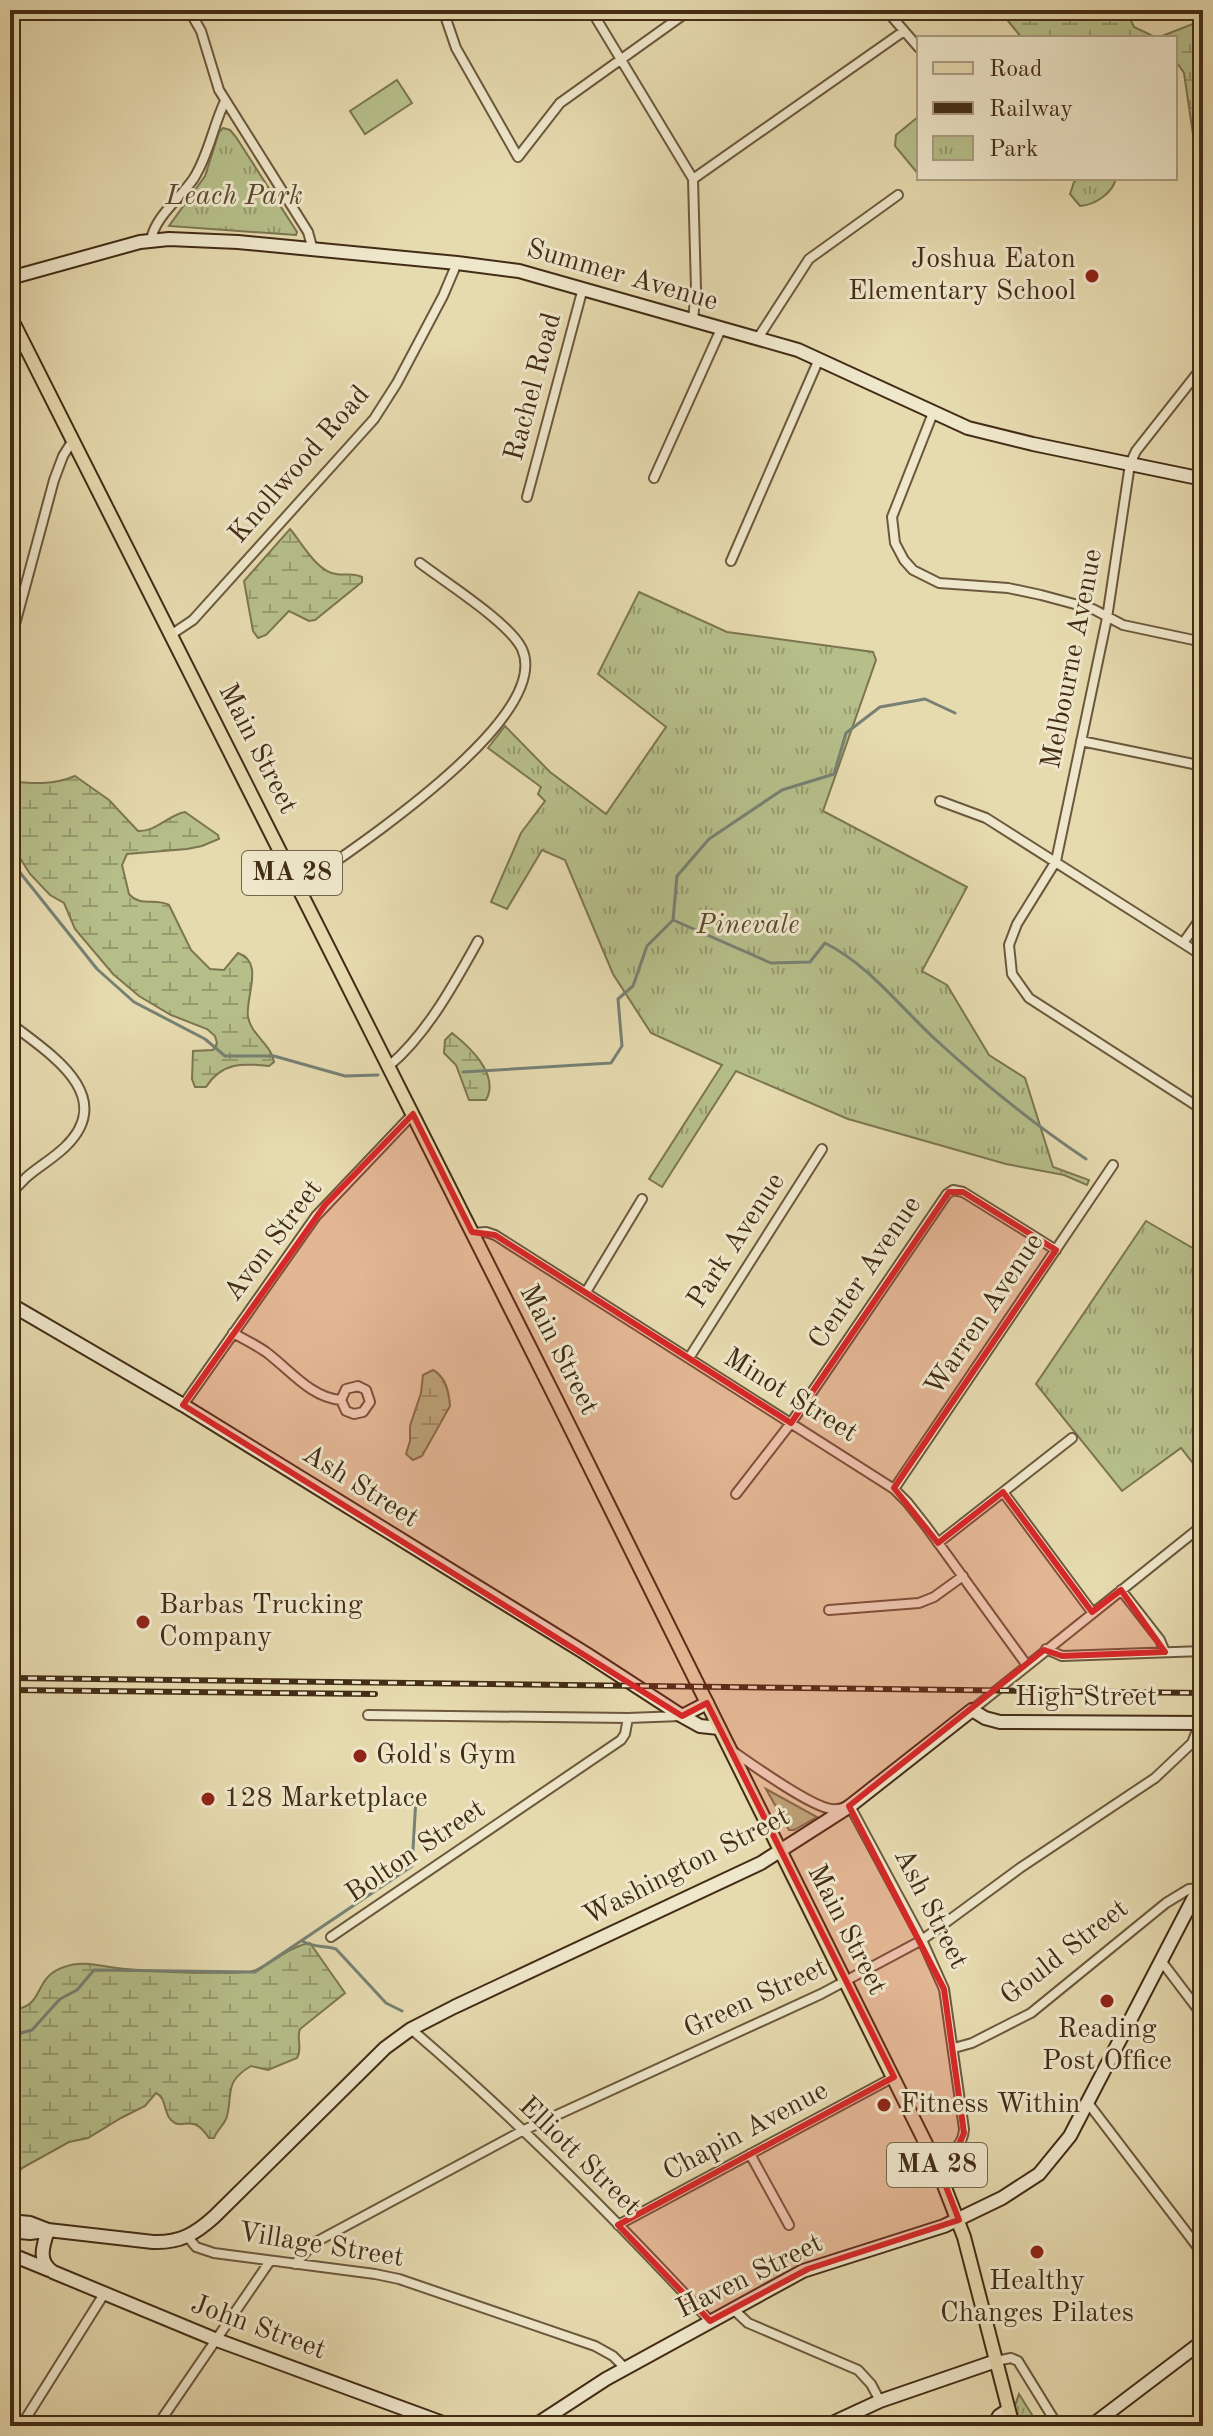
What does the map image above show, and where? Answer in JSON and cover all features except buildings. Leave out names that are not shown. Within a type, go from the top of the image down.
[{"type":"main road","name":"Main Street","points":[[10,316],[473,1233],[935,2162],[959,2220],[1013,2426]]},
{"type":"street","points":[[443,10],[456,48],[518,157],[560,103],[690,10]]},
{"type":"street","points":[[591,10],[693,179],[696,289],[693,320]]},
{"type":"street","points":[[886,10],[917,46]]},
{"type":"street","points":[[193,12],[210,67],[225,101],[308,232],[313,250]]},
{"type":"street","points":[[693,179],[904,31]]},
{"type":"street","points":[[151,240],[155,225],[200,168],[225,101]]},
{"type":"street","points":[[758,338],[809,259],[898,195]]},
{"type":"street","name":"Summer Avenue","points":[[10,278],[151,240],[188,239],[519,271],[758,338],[819,359],[933,413],[993,435],[1203,479]]},
{"type":"street","name":"Knollwood Road","points":[[172,634],[193,620],[374,419],[397,383],[457,263]]},
{"type":"street","name":"Rachel Road","points":[[527,497],[583,288]]},
{"type":"street","points":[[654,478],[721,329]]},
{"type":"street","points":[[731,561],[819,359]]},
{"type":"street","points":[[1130,464],[1137,449],[1203,366]]},
{"type":"street","points":[[933,413],[892,517],[895,543],[906,563],[922,576],[939,583],[1025,591],[1093,609],[1123,625],[1203,642]]},
{"type":"street","points":[[10,643],[54,480],[73,440]]},
{"type":"street","name":"Melbourne Avenue","points":[[1130,464],[1107,618],[1056,861],[1011,938],[1009,959],[1015,981],[1035,1002],[1203,1110]]},
{"type":"street","points":[[299,887],[443,781],[503,716],[523,680],[524,656],[511,633],[420,563]]},
{"type":"street","points":[[1081,741],[1203,766]]},
{"type":"street","points":[[940,801],[986,818],[1203,956]]},
{"type":"street","points":[[1183,943],[1203,915]]},
{"type":"street","points":[[389,1066],[418,1033],[478,941]]},
{"type":"street","points":[[10,1023],[70,1071],[80,1088],[83,1107],[80,1126],[73,1138],[31,1172],[10,1196]]},
{"type":"street","name":"Avon Street","points":[[183,1405],[316,1216],[413,1114]]},
{"type":"street","name":"Park Avenue","points":[[689,1358],[822,1149]]},
{"type":"street","name":"Warren Avenue","points":[[894,1489],[1113,1165]]},
{"type":"street","name":"Center Avenue","points":[[736,1494],[791,1423],[944,1196],[953,1190],[963,1192],[1056,1250]]},
{"type":"street","points":[[586,1292],[642,1199]]},
{"type":"street","name":"Minot Street","points":[[473,1233],[495,1235],[894,1489],[963,1576],[1026,1664]]},
{"type":"street","name":"Ash Street","points":[[10,1304],[183,1405],[682,1716],[700,1726],[719,1728]]},
{"type":"street","points":[[233,1333],[267,1353],[314,1390],[341,1400]]},
{"type":"street","points":[[938,1543],[1072,1438]]},
{"type":"street","points":[[1003,1492],[1092,1612]]},
{"type":"street","name":"Washington Street","points":[[188,2237],[214,2217],[376,2056],[411,2029],[741,1873],[780,1851],[850,1806],[1203,1525]]},
{"type":"street","points":[[829,1610],[919,1603],[934,1597],[963,1576]]},
{"type":"street","points":[[1121,1590],[1160,1640],[1165,1652]]},
{"type":"street","points":[[1046,1649],[1062,1656],[1203,1651]]},
{"type":"street","points":[[368,1715],[628,1718],[682,1716],[707,1703]]},
{"type":"street","name":"High Street","points":[[972,1710],[1000,1722],[1201,1723]]},
{"type":"street","name":"Bolton Street","points":[[331,1937],[621,1740],[628,1718]]},
{"type":"street","name":"Green Street","points":[[295,2264],[314,2243],[522,2131],[846,1981],[922,1940],[1020,1868],[1155,1778],[1185,1752],[1201,1723]]},
{"type":"street","points":[[730,1750],[826,1808],[836,1810],[850,1806]]},
{"type":"street","name":"Ash Street","points":[[850,1806],[922,1940],[944,1989],[964,2135],[958,2147],[935,2162]]},
{"type":"street","name":"Haven Street","points":[[534,2426],[625,2368],[808,2269],[959,2220],[1012,2192],[1044,2169],[1065,2144],[1088,2103],[1202,1885]]},
{"type":"street","name":"Gould Street","points":[[954,2048],[972,2043],[1031,2013],[1166,1903],[1202,1885]]},
{"type":"street","points":[[1162,1962],[1203,2016]]},
{"type":"street","points":[[1191,2000],[1203,1991]]},
{"type":"street","name":"Elliott Street","points":[[411,2029],[522,2131],[710,2321]]},
{"type":"street","name":"Chapin Avenue","points":[[618,2225],[894,2077]]},
{"type":"street","points":[[1088,2103],[1203,2254]]},
{"type":"street","points":[[750,2154],[789,2225]]},
{"type":"street","points":[[10,2221],[30,2223],[48,2230],[153,2242],[171,2242],[188,2237]]},
{"type":"street","points":[[10,2231],[30,2233],[48,2230]]},
{"type":"street","points":[[48,2230],[42,2256],[49,2270]]},
{"type":"street","name":"Village Street","points":[[188,2237],[196,2247],[214,2253],[399,2279],[595,2346],[613,2356],[625,2368]]},
{"type":"street","name":"John Street","points":[[10,2254],[217,2340],[451,2426]]},
{"type":"street","points":[[157,2426],[270,2261]]},
{"type":"street","points":[[21,2426],[104,2294]]},
{"type":"street","points":[[733,2309],[748,2323],[858,2370],[871,2384],[880,2401]]},
{"type":"street","points":[[1091,2426],[1203,2341]]},
{"type":"street","points":[[826,2426],[880,2401],[1011,2358],[1019,2361],[1058,2426]]},
{"type":"street","points":[[993,2426],[996,2418],[1008,2410]]},
{"type":"highlighted area","points":[[413,1114],[472,1232],[495,1235],[791,1423],[949,1192],[963,1192],[1056,1250],[894,1488],[938,1543],[1003,1492],[1092,1612],[1121,1590],[1165,1652],[1062,1656],[1044,1650],[849,1806],[944,1989],[964,2133],[958,2147],[936,2161],[959,2220],[808,2269],[710,2321],[618,2225],[894,2077],[707,1703],[682,1716],[183,1405],[325,1205]]},
{"type":"green space","points":[[999,10],[1126,10],[1134,27],[1153,36],[1020,36]]},
{"type":"green space","points":[[1203,20],[1203,169],[1195,148],[1184,73],[1177,63],[1177,36],[1162,36]]},
{"type":"green space","points":[[397,80],[412,103],[365,134],[350,111]]},
{"type":"green space","points":[[917,118],[917,173],[895,146],[896,135]]},
{"type":"green space","name":"Leach Park","points":[[223,128],[236,137],[297,232],[296,235],[169,226],[205,176]]},
{"type":"green space","points":[[1115,180],[1102,197],[1080,206],[1070,194],[1074,182]]},
{"type":"green space","points":[[290,529],[322,568],[336,574],[362,577],[362,582],[315,620],[309,621],[289,611],[266,635],[258,638],[253,631],[244,581]]},
{"type":"green space","name":"Pinevale","points":[[639,592],[727,632],[873,652],[876,660],[823,811],[967,887],[922,971],[947,985],[989,1055],[1025,1078],[1053,1167],[1089,1180],[1087,1185],[1064,1175],[1006,1164],[848,1119],[736,1071],[662,1187],[649,1179],[722,1065],[651,1033],[613,974],[565,860],[542,850],[507,909],[491,902],[521,833],[545,801],[538,794],[541,787],[488,748],[505,726],[550,772],[606,814],[666,727],[598,674]]},
{"type":"green space","points":[[75,776],[109,800],[138,831],[151,829],[185,812],[218,835],[219,839],[202,846],[127,854],[122,865],[129,894],[138,900],[169,905],[191,950],[210,969],[224,970],[238,953],[251,964],[248,1017],[272,1056],[274,1062],[269,1066],[234,1066],[219,1073],[206,1087],[195,1087],[192,1079],[193,1051],[213,1050],[217,1043],[215,1036],[207,1029],[171,1015],[139,996],[113,974],[75,929],[64,903],[50,895],[30,874],[10,842],[10,781],[43,783]]},
{"type":"green space","points":[[452,1033],[481,1062],[489,1081],[486,1100],[469,1100],[456,1065],[444,1053],[445,1040]]},
{"type":"green space","points":[[1146,1221],[1203,1254],[1203,1476],[1181,1448],[1122,1491],[1036,1384]]},
{"type":"green space","points":[[433,1370],[444,1381],[450,1406],[422,1456],[413,1460],[406,1454],[410,1426],[421,1393],[423,1375]]},
{"type":"green space","points":[[766,1789],[817,1817],[789,1830]]},
{"type":"green space","points":[[310,1943],[345,1993],[300,2029],[297,2058],[268,2070],[251,2066],[237,2077],[231,2088],[226,2119],[214,2138],[209,2138],[197,2125],[179,2124],[171,2120],[162,2098],[156,2093],[145,2106],[88,2138],[69,2142],[22,2168],[10,2186],[10,2010],[29,2004],[54,1972],[79,1964],[171,1972],[249,1972]]},
{"type":"green space","points":[[1019,2394],[1039,2426],[1008,2426]]},
{"type":"waterway","points":[[673,920],[677,876],[709,839],[782,790],[834,774],[846,733],[880,707],[925,699],[955,713]]},
{"type":"waterway","points":[[10,860],[97,969],[134,1002],[205,1039],[225,1056],[274,1056],[345,1076],[378,1075]]},
{"type":"waterway","points":[[463,1072],[611,1063],[622,1046],[618,999],[633,986],[647,946],[673,920],[771,963],[810,962],[825,943],[841,952],[870,975],[936,1040],[990,1087],[1086,1159]]},
{"type":"waterway","points":[[10,2036],[32,2030],[60,1999],[77,1990],[94,1970],[255,1972],[412,1866],[416,1798]]},
{"type":"waterway","points":[[302,1941],[336,1949],[386,2003],[402,2011]]},
{"type":"railway","points":[[10,1678],[1203,1693]]},
{"type":"railway","points":[[10,1690],[375,1694]]},
{"type":"place","name":"Joshua Eaton Elementary School","points":[[1092,276]]},
{"type":"place","name":"Barbas Trucking Company","points":[[143,1622]]},
{"type":"place","name":"Gold's Gym","points":[[360,1756]]},
{"type":"place","name":"128 Marketplace","points":[[208,1799]]},
{"type":"place","name":"Reading Post Office","points":[[1107,2001]]},
{"type":"place","name":"Fitness Within","points":[[884,2105]]},
{"type":"place","name":"Healthy Changes Pilates","points":[[1037,2252]]}]
